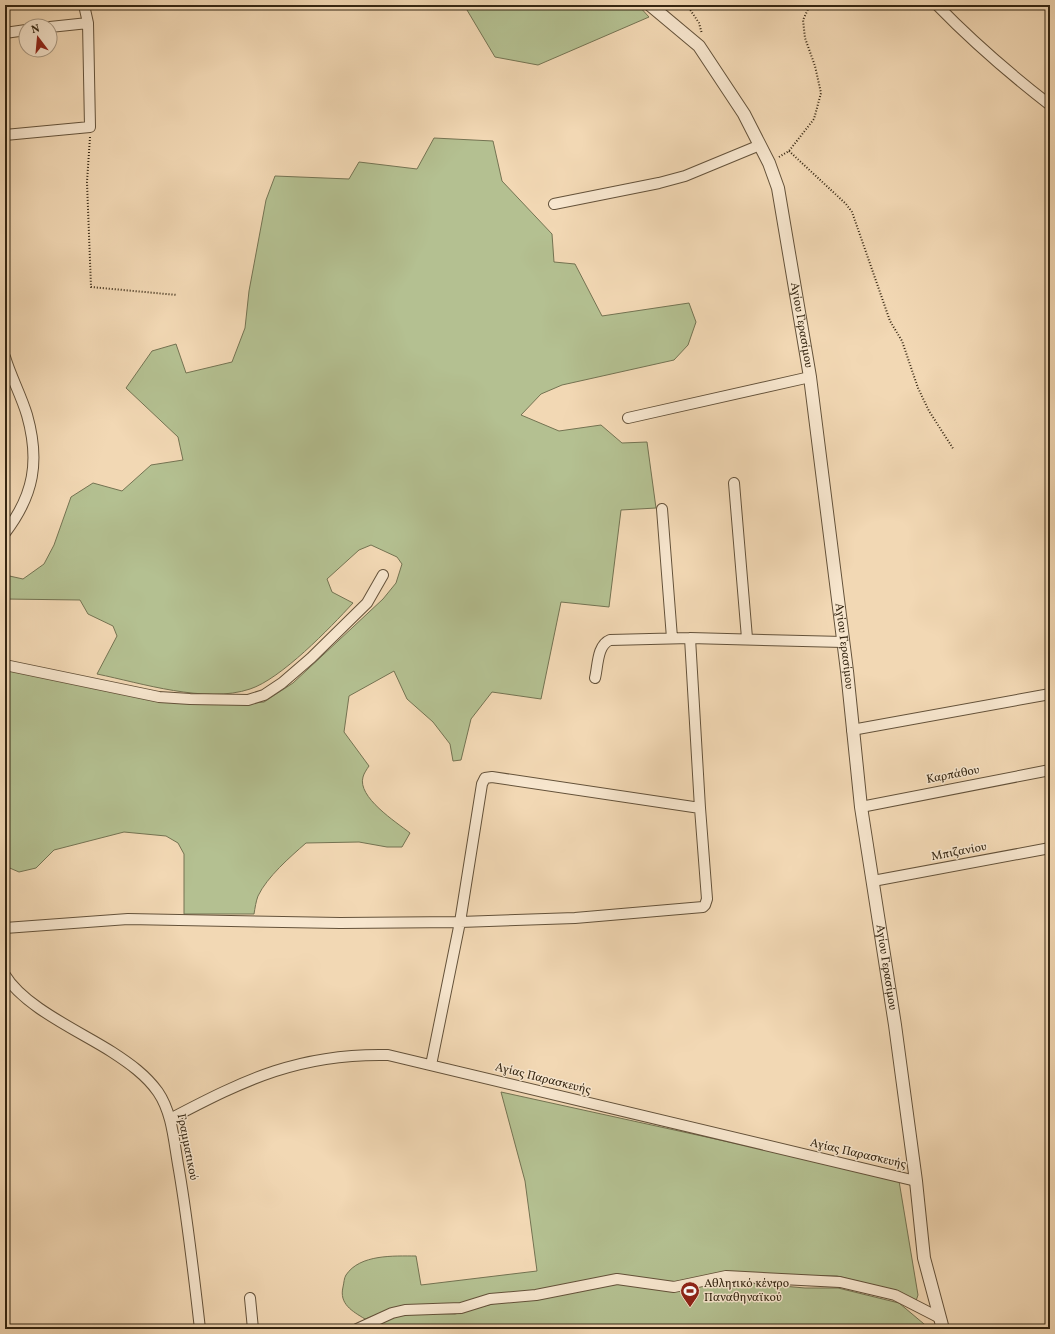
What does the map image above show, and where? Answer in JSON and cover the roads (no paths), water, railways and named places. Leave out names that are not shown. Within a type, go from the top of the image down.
[{"type":"street","points":[[5,135],[90,127],[88,22],[84,5]]},
{"type":"street","name":"Αγίου Γερασίμου","points":[[650,5],[699,46],[744,114],[769,163],[778,188],[810,378],[843,642],[861,807],[916,1181],[924,1258],[941,1324]]},
{"type":"street","points":[[936,5],[962,31],[1005,69],[1050,105]]},
{"type":"street","points":[[58,26],[88,22]]},
{"type":"street","points":[[5,33],[18,31]]},
{"type":"street","points":[[554,204],[659,183],[685,176],[760,145]]},
{"type":"street","points":[[5,357],[27,414],[33,443],[35,467],[26,498],[14,522],[5,533]]},
{"type":"street","points":[[628,418],[810,378]]},
{"type":"street","points":[[734,483],[747,638]]},
{"type":"street","points":[[662,508],[672,638]]},
{"type":"street","points":[[5,665],[159,697],[248,700],[264,695],[282,683],[311,658],[367,603],[383,575]]},
{"type":"street","points":[[5,928],[128,919],[340,923],[460,922],[575,918],[703,907],[707,899],[690,638]]},
{"type":"street","points":[[595,678],[601,647],[605,642],[610,640],[747,638],[843,642]]},
{"type":"street","points":[[852,730],[1050,694]]},
{"type":"street","name":"Καρπάθου","points":[[861,807],[1050,770]]},
{"type":"street","points":[[431,1065],[460,922],[482,784],[485,778],[492,777],[700,808]]},
{"type":"street","name":"Μπιζανίου","points":[[873,881],[1050,848]]},
{"type":"street","name":"Γραμματικού","points":[[5,975],[9,982],[34,1004],[113,1052],[140,1072],[158,1092],[170,1119],[191,1246],[200,1329]]},
{"type":"street","name":"Αγίας Παρασκευής","points":[[170,1119],[248,1080],[273,1071],[307,1062],[355,1054],[388,1055],[916,1181]]},
{"type":"street","points":[[358,1329],[392,1313],[404,1310],[461,1308],[490,1299],[536,1295],[617,1279],[674,1287],[726,1276],[825,1281],[858,1285],[895,1295],[941,1324]]},
{"type":"street","points":[[250,1298],[253,1329]]},
{"type":"place","name":"Αθλητικό κέντρο Παναθηναϊκού","points":[[690,1308]]}]
